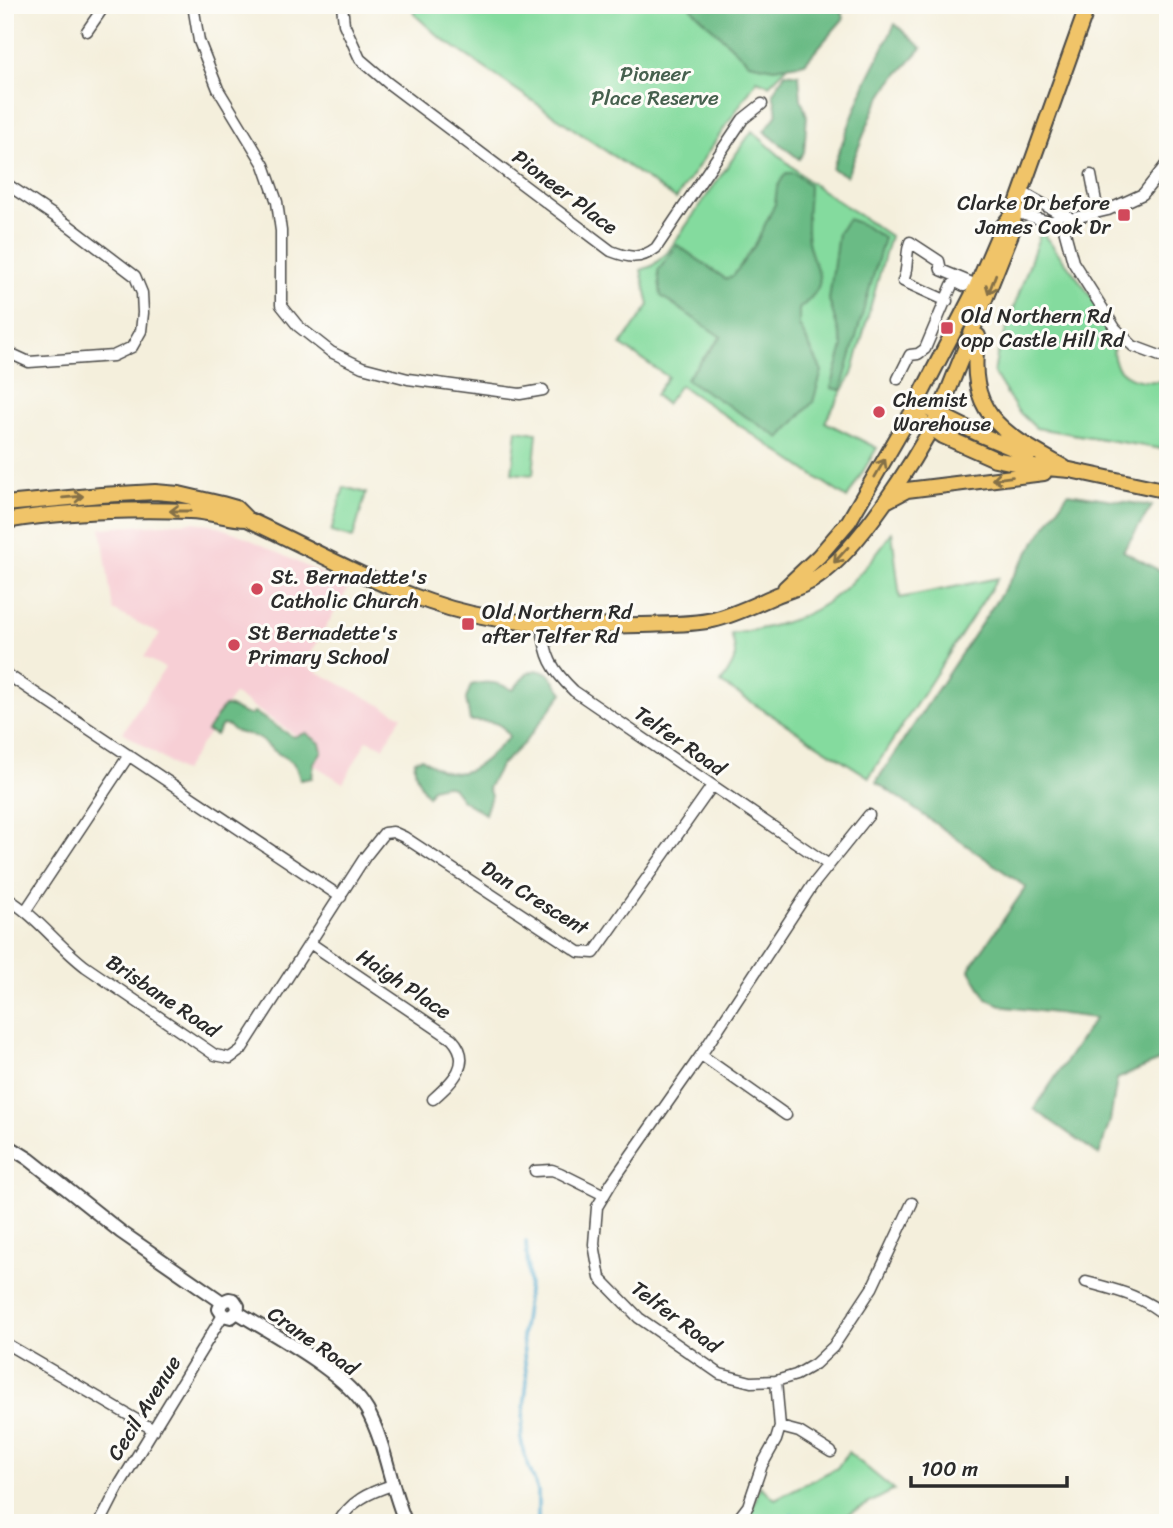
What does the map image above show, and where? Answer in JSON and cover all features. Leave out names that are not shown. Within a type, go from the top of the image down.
[{"type":"main road","points":[[5,504],[129,492],[167,493],[236,508],[247,519],[373,579],[429,602],[486,618],[542,625],[704,621],[732,614],[814,580],[834,564],[884,502],[932,429],[1013,229],[1014,212],[1088,5]]},
{"type":"main road","points":[[779,595],[819,556],[849,521],[914,409],[976,287],[1002,227],[1014,212]]},
{"type":"main road","points":[[982,309],[974,365],[984,405],[1004,431],[1020,443],[1070,470]]},
{"type":"main road","points":[[914,409],[939,414],[1008,447],[1070,470]]},
{"type":"main road","points":[[914,409],[932,429],[963,447],[995,459],[1034,467],[1070,470],[1168,491]]},
{"type":"main road","points":[[884,502],[908,490],[1070,470]]},
{"type":"main road","points":[[5,521],[83,513],[156,511],[192,511],[230,519],[247,519]]},
{"type":"street","points":[[87,31],[105,5]]},
{"type":"street","points":[[193,5],[199,41],[218,89],[264,164],[278,202],[281,231],[281,304],[298,326],[331,352],[362,367],[440,385],[520,394],[543,390]]},
{"type":"street","name":"Pioneer Place","points":[[342,5],[344,24],[360,59],[611,251],[626,257],[638,258],[656,248],[743,119],[762,104]]},
{"type":"street","points":[[1014,212],[1046,221],[1098,212],[1143,194],[1168,162]]},
{"type":"street","points":[[1091,175],[1098,212]]},
{"type":"street","points":[[5,183],[68,225],[135,276],[142,293],[143,313],[141,331],[132,347],[113,356],[29,362],[5,351]]},
{"type":"street","points":[[1022,191],[1063,220],[1073,262],[1115,328],[1133,346],[1168,359]]},
{"type":"street","points":[[947,301],[903,281],[908,268],[906,253],[910,242],[939,261],[941,270],[976,287]]},
{"type":"street","points":[[898,379],[910,355],[925,349],[953,285],[956,282],[976,287]]},
{"type":"street","name":"Telfer Road","points":[[542,625],[544,649],[560,677],[574,691],[829,865]]},
{"type":"street","points":[[5,673],[341,897]]},
{"type":"street","points":[[5,897],[26,910],[129,755]]},
{"type":"street","name":"Dan Crescent","points":[[389,832],[404,837],[579,952],[594,953],[712,786]]},
{"type":"street","name":"Telfer Road","points":[[869,815],[812,886],[597,1207],[594,1244],[600,1278],[639,1318],[720,1374],[751,1382],[776,1381],[796,1375],[815,1364],[833,1347],[872,1288],[912,1203]]},
{"type":"street","name":"Brisbane Road","points":[[26,910],[76,959],[222,1058],[230,1058],[241,1050],[376,841],[389,832]]},
{"type":"street","name":"Haigh Place","points":[[310,943],[452,1039],[459,1047],[461,1065],[456,1075],[433,1099]]},
{"type":"street","points":[[701,1055],[786,1115]]},
{"type":"street","points":[[5,1144],[29,1159],[121,1232],[222,1302]]},
{"type":"street","points":[[535,1171],[552,1170],[604,1195]]},
{"type":"street","points":[[1086,1282],[1144,1300],[1168,1318]]},
{"type":"street","points":[[229,1298],[234,1300],[238,1306],[237,1312],[231,1317],[223,1315],[219,1309],[222,1302],[229,1298]]},
{"type":"street","name":"Crane Road","points":[[237,1312],[323,1367],[354,1392],[375,1429],[406,1523]]},
{"type":"street","name":"Cecil Avenue","points":[[100,1523],[120,1484],[223,1315]]},
{"type":"street","points":[[5,1343],[154,1430]]},
{"type":"street","points":[[735,1523],[748,1506],[762,1465],[780,1427],[776,1381]]},
{"type":"street","points":[[780,1427],[799,1432],[831,1452]]},
{"type":"street","points":[[338,1523],[352,1504],[363,1496],[392,1485]]},
{"type":"shaded area","name":"St Bernadette's Primary School","points":[[192,522],[211,524],[243,536],[349,587],[304,665],[402,716],[384,747],[367,740],[343,783],[311,763],[318,750],[234,694],[183,772],[123,732],[165,668],[144,657],[160,634],[113,610],[101,528]]},
{"type":"green space","name":"Pioneer Place Reserve","points":[[413,5],[849,5],[769,85],[757,80],[676,199],[438,36],[414,14]]},
{"type":"green space","points":[[839,5],[844,18],[805,63],[774,68],[749,63],[689,6]]},
{"type":"green space","points":[[895,24],[922,48],[891,82],[875,107],[847,176],[832,169],[867,80]]},
{"type":"green space","points":[[785,73],[799,75],[801,99],[807,116],[804,152],[799,159],[764,131],[776,114],[773,93]]},
{"type":"green space","points":[[752,131],[807,180],[890,236],[852,374],[825,422],[877,448],[847,498],[680,385],[666,404],[655,395],[668,377],[621,345],[649,305],[641,270],[652,266],[667,253]]},
{"type":"green space","points":[[786,173],[794,173],[809,185],[807,234],[819,283],[810,299],[799,309],[799,325],[822,371],[813,402],[780,438],[686,379],[721,337],[661,296],[658,271],[677,245],[726,279],[733,276],[755,245],[775,204],[777,187]]},
{"type":"green space","points":[[848,219],[884,238],[841,390],[831,388],[843,346],[829,300],[838,233]]},
{"type":"green space","points":[[1041,231],[1101,311],[1112,335],[1114,358],[1121,371],[1137,380],[1168,380],[1168,450],[1036,428],[1017,410],[994,373],[997,356]]},
{"type":"green space","points":[[517,430],[537,433],[533,475],[512,473]]},
{"type":"green space","points":[[344,487],[366,493],[353,538],[331,532]]},
{"type":"green space","points":[[1068,493],[1152,506],[1123,551],[1168,575],[1168,1057],[1117,1079],[1110,1121],[1099,1155],[1034,1109],[1095,1018],[1006,1007],[987,999],[969,969],[1026,887],[876,782]]},
{"type":"green space","points":[[892,532],[900,598],[998,578],[869,777],[721,683],[734,660],[735,649],[731,634],[784,623],[825,604],[858,575]]},
{"type":"green space","points":[[536,670],[548,673],[563,693],[524,743],[500,766],[488,788],[491,796],[485,814],[462,800],[452,787],[444,785],[432,788],[428,796],[418,779],[415,760],[422,758],[448,772],[459,773],[479,765],[509,737],[499,724],[470,721],[466,699],[471,685],[492,683],[513,690],[527,673]]},
{"type":"green space","points":[[224,706],[251,715],[254,712],[293,737],[306,733],[320,743],[322,751],[314,763],[312,778],[300,780],[292,762],[254,736],[222,725],[216,735],[207,731]]},
{"type":"green space","points":[[848,1452],[894,1490],[832,1523],[744,1523],[750,1517],[760,1486],[775,1499],[837,1468]]},
{"type":"waterway","points":[[526,1242],[529,1283],[522,1336],[527,1380],[521,1439],[538,1491],[538,1523]]},
{"type":"waterway","points":[[783,1523],[792,1515]]},
{"type":"place","name":"Clarke Dr before James Cook Dr","points":[[1124,215]]},
{"type":"place","name":"Old Northern Rd opp Castle Hill Rd","points":[[947,328]]},
{"type":"place","name":"Chemist Warehouse","points":[[879,412]]},
{"type":"place","name":"St. Bernadette's Catholic Church","points":[[257,589]]},
{"type":"place","name":"Old Northern Rd after Telfer Rd","points":[[468,624]]},
{"type":"place","name":"St Bernadette's Primary School","points":[[234,645]]}]
